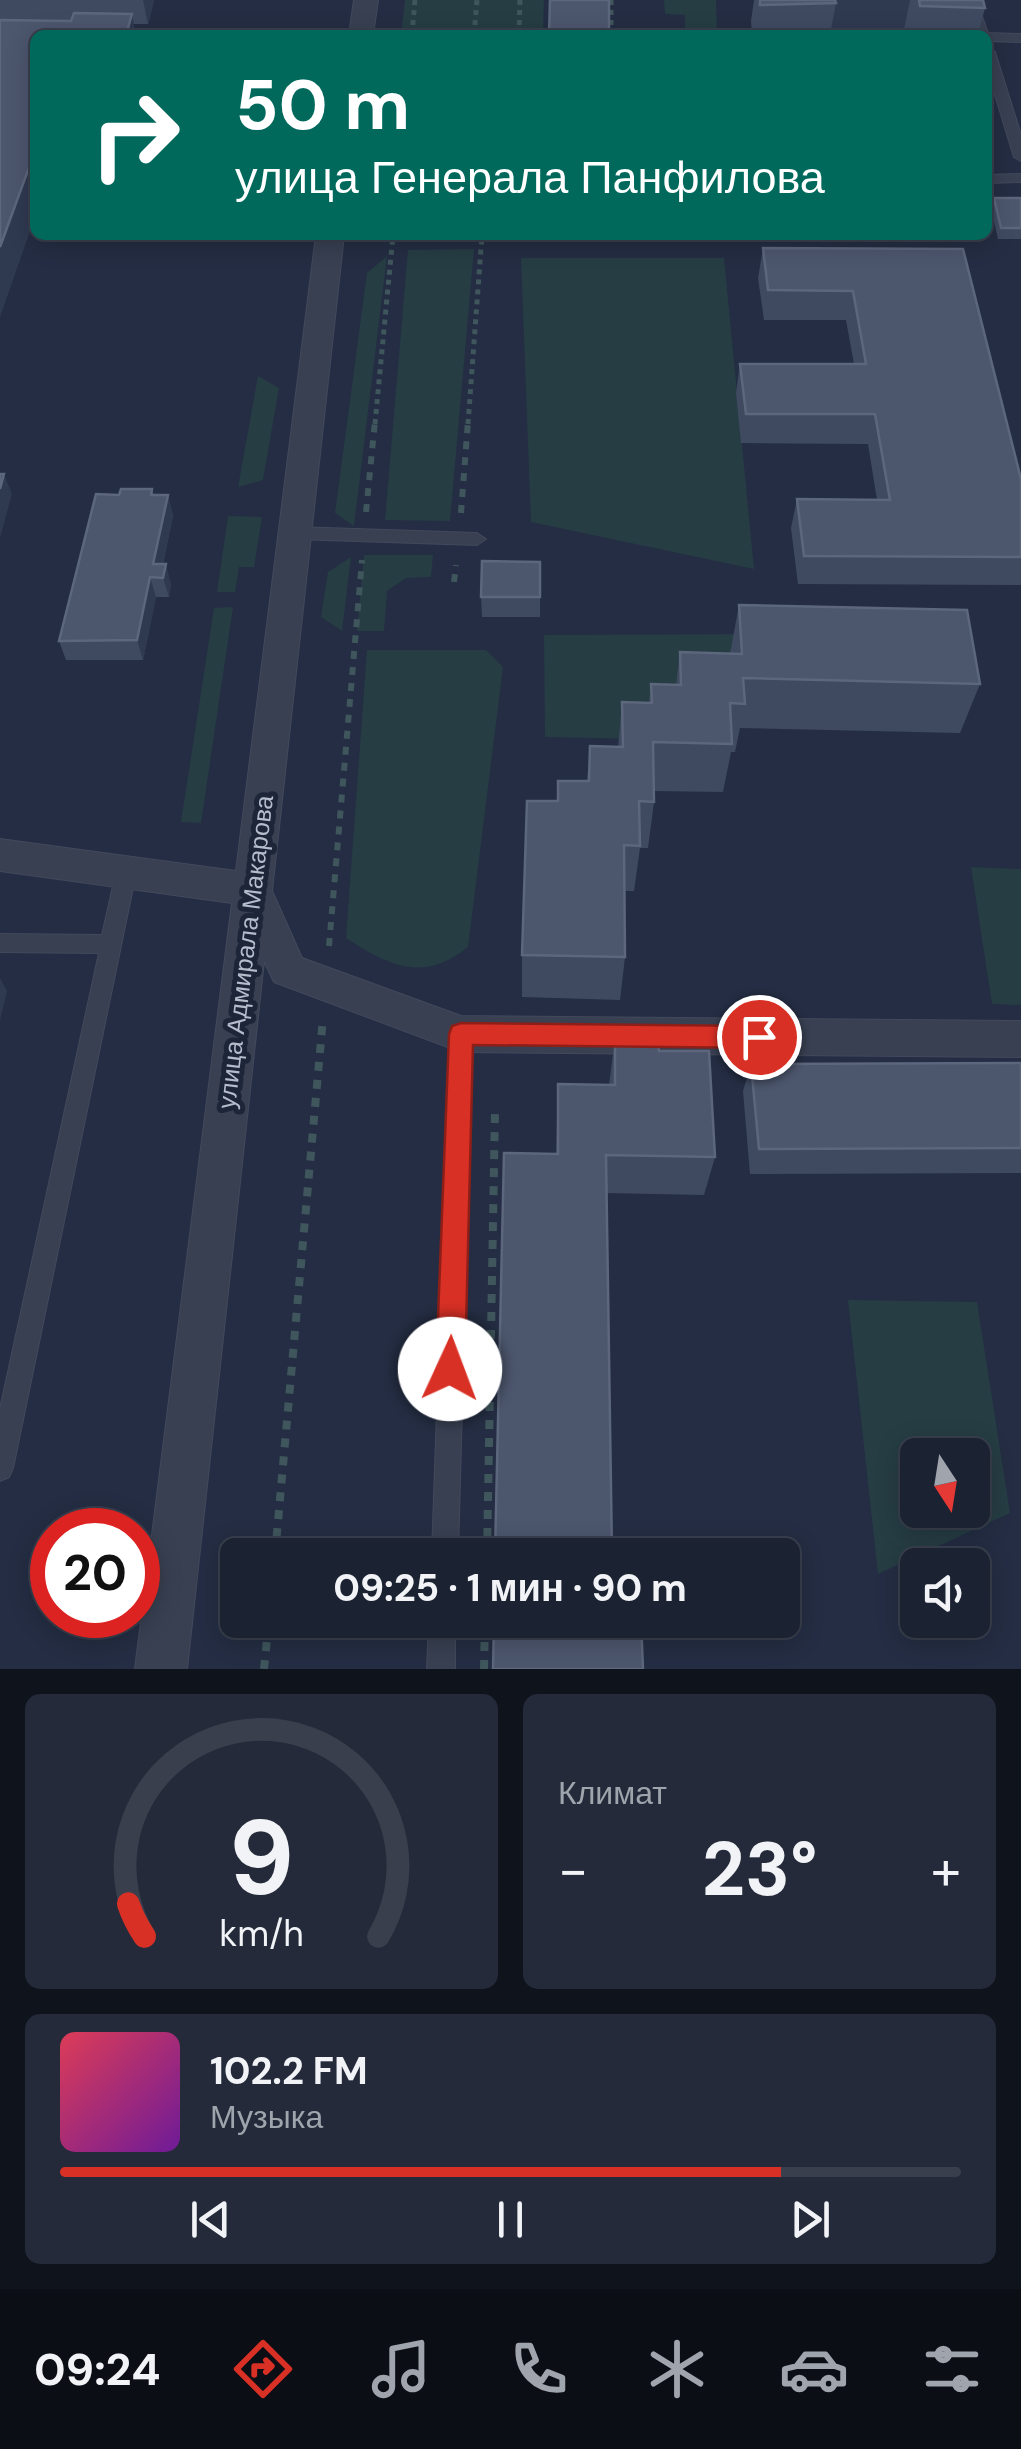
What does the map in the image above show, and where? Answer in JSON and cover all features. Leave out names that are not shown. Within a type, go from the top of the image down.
[{"type":"street","points":[[362,30],[366,0]]},
{"type":"street","name":"улица Адмирала Макарова","points":[[162,1669],[329,240]]},
{"type":"street","points":[[0,855],[252,890],[288,970],[479,1034],[1021,1039]]},
{"type":"lane","points":[[970,0],[982,30]]},
{"type":"lane","points":[[992,36],[1021,38]]},
{"type":"lane","points":[[992,65],[1021,157]]},
{"type":"lane","points":[[992,178],[1021,178]]},
{"type":"lane","points":[[294,533],[468,539]]},
{"type":"lane","points":[[0,1468],[126,872]]},
{"type":"lane","points":[[0,944],[111,944]]},
{"type":"lane","points":[[445,1538],[479,1034]]},
{"type":"lane","points":[[441,1669],[442,1638]]},
{"type":"path","points":[[412,30],[415,0]]},
{"type":"path","points":[[474,30],[477,0]]},
{"type":"path","points":[[519,30],[520,0]]},
{"type":"path","points":[[611,0],[611,30]]},
{"type":"path","points":[[277,1538],[393,240]]},
{"type":"path","points":[[468,539],[482,240]]},
{"type":"path","points":[[479,1034],[486,1538]]},
{"type":"path","points":[[264,1669],[267,1638]]},
{"type":"path","points":[[484,1669],[485,1638]]},
{"type":"shaded area","points":[[405,0],[544,0],[543,30],[402,30]]},
{"type":"shaded area","points":[[664,0],[716,0],[717,30],[685,30],[685,15],[665,14]]},
{"type":"shaded area","points":[[474,249],[450,521],[385,520],[408,250]]},
{"type":"shaded area","points":[[387,256],[354,526],[335,513],[367,273]]},
{"type":"shaded area","points":[[521,258],[724,258],[754,569],[531,522]]},
{"type":"shaded area","points":[[258,376],[279,388],[263,480],[238,487]]},
{"type":"shaded area","points":[[228,516],[262,517],[254,567],[239,567],[235,592],[217,592]]},
{"type":"shaded area","points":[[364,555],[433,555],[431,577],[406,578],[387,591],[384,631],[357,631]]},
{"type":"shaded area","points":[[351,557],[342,631],[321,617],[328,572]]},
{"type":"shaded area","points":[[233,607],[201,823],[181,822],[214,608]]},
{"type":"shaded area","points":[[777,634],[645,739],[545,737],[544,635]]},
{"type":"shaded area","points":[[367,650],[486,650],[503,667],[468,947],[436,965],[392,963],[346,938]]},
{"type":"shaded area","points":[[971,867],[1021,869],[1021,1005],[992,1004]]},
{"type":"shaded area","points":[[848,1300],[977,1302],[1010,1513],[990,1522],[990,1438],[900,1438],[900,1528],[978,1528],[934,1548],[900,1548],[900,1564],[878,1574]]},
{"type":"building","points":[[550,0],[609,0],[609,30],[549,30]]},
{"type":"building","points":[[760,0],[835,0],[836,3],[760,5]]},
{"type":"building","points":[[919,0],[983,0],[985,8],[920,6]]},
{"type":"building","points":[[74,13],[132,14],[127,30],[30,30],[30,165],[0,247],[0,20],[71,21]]},
{"type":"building","points":[[994,198],[1021,198],[1021,228],[1001,228]]},
{"type":"building","points":[[763,248],[963,249],[1021,479],[1021,557],[804,556],[797,499],[890,500],[875,414],[746,414],[740,364],[866,364],[853,291],[768,290]]},
{"type":"building","points":[[121,489],[152,489],[151,495],[168,495],[153,564],[166,564],[163,578],[150,577],[137,640],[59,641],[96,494],[119,495]]},
{"type":"building","points":[[482,561],[540,562],[540,597],[481,597]]},
{"type":"building","points":[[739,605],[967,610],[980,684],[743,678],[745,704],[730,703],[732,744],[653,742],[654,802],[639,801],[640,846],[624,845],[625,957],[522,955],[527,801],[558,801],[558,781],[589,781],[590,746],[623,747],[622,702],[652,703],[651,684],[681,685],[680,652],[742,654]]},
{"type":"building","points":[[615,1039],[658,1040],[659,1051],[709,1051],[715,1157],[606,1155],[612,1538],[495,1538],[504,1153],[558,1154],[558,1084],[615,1085]]},
{"type":"building","points":[[1021,1063],[1021,1148],[759,1149],[751,1064]]},
{"type":"building","points":[[494,1638],[642,1638],[643,1669],[493,1669]]},
{"type":"route","points":[[450,1369],[461,1034],[759,1037]]}]
